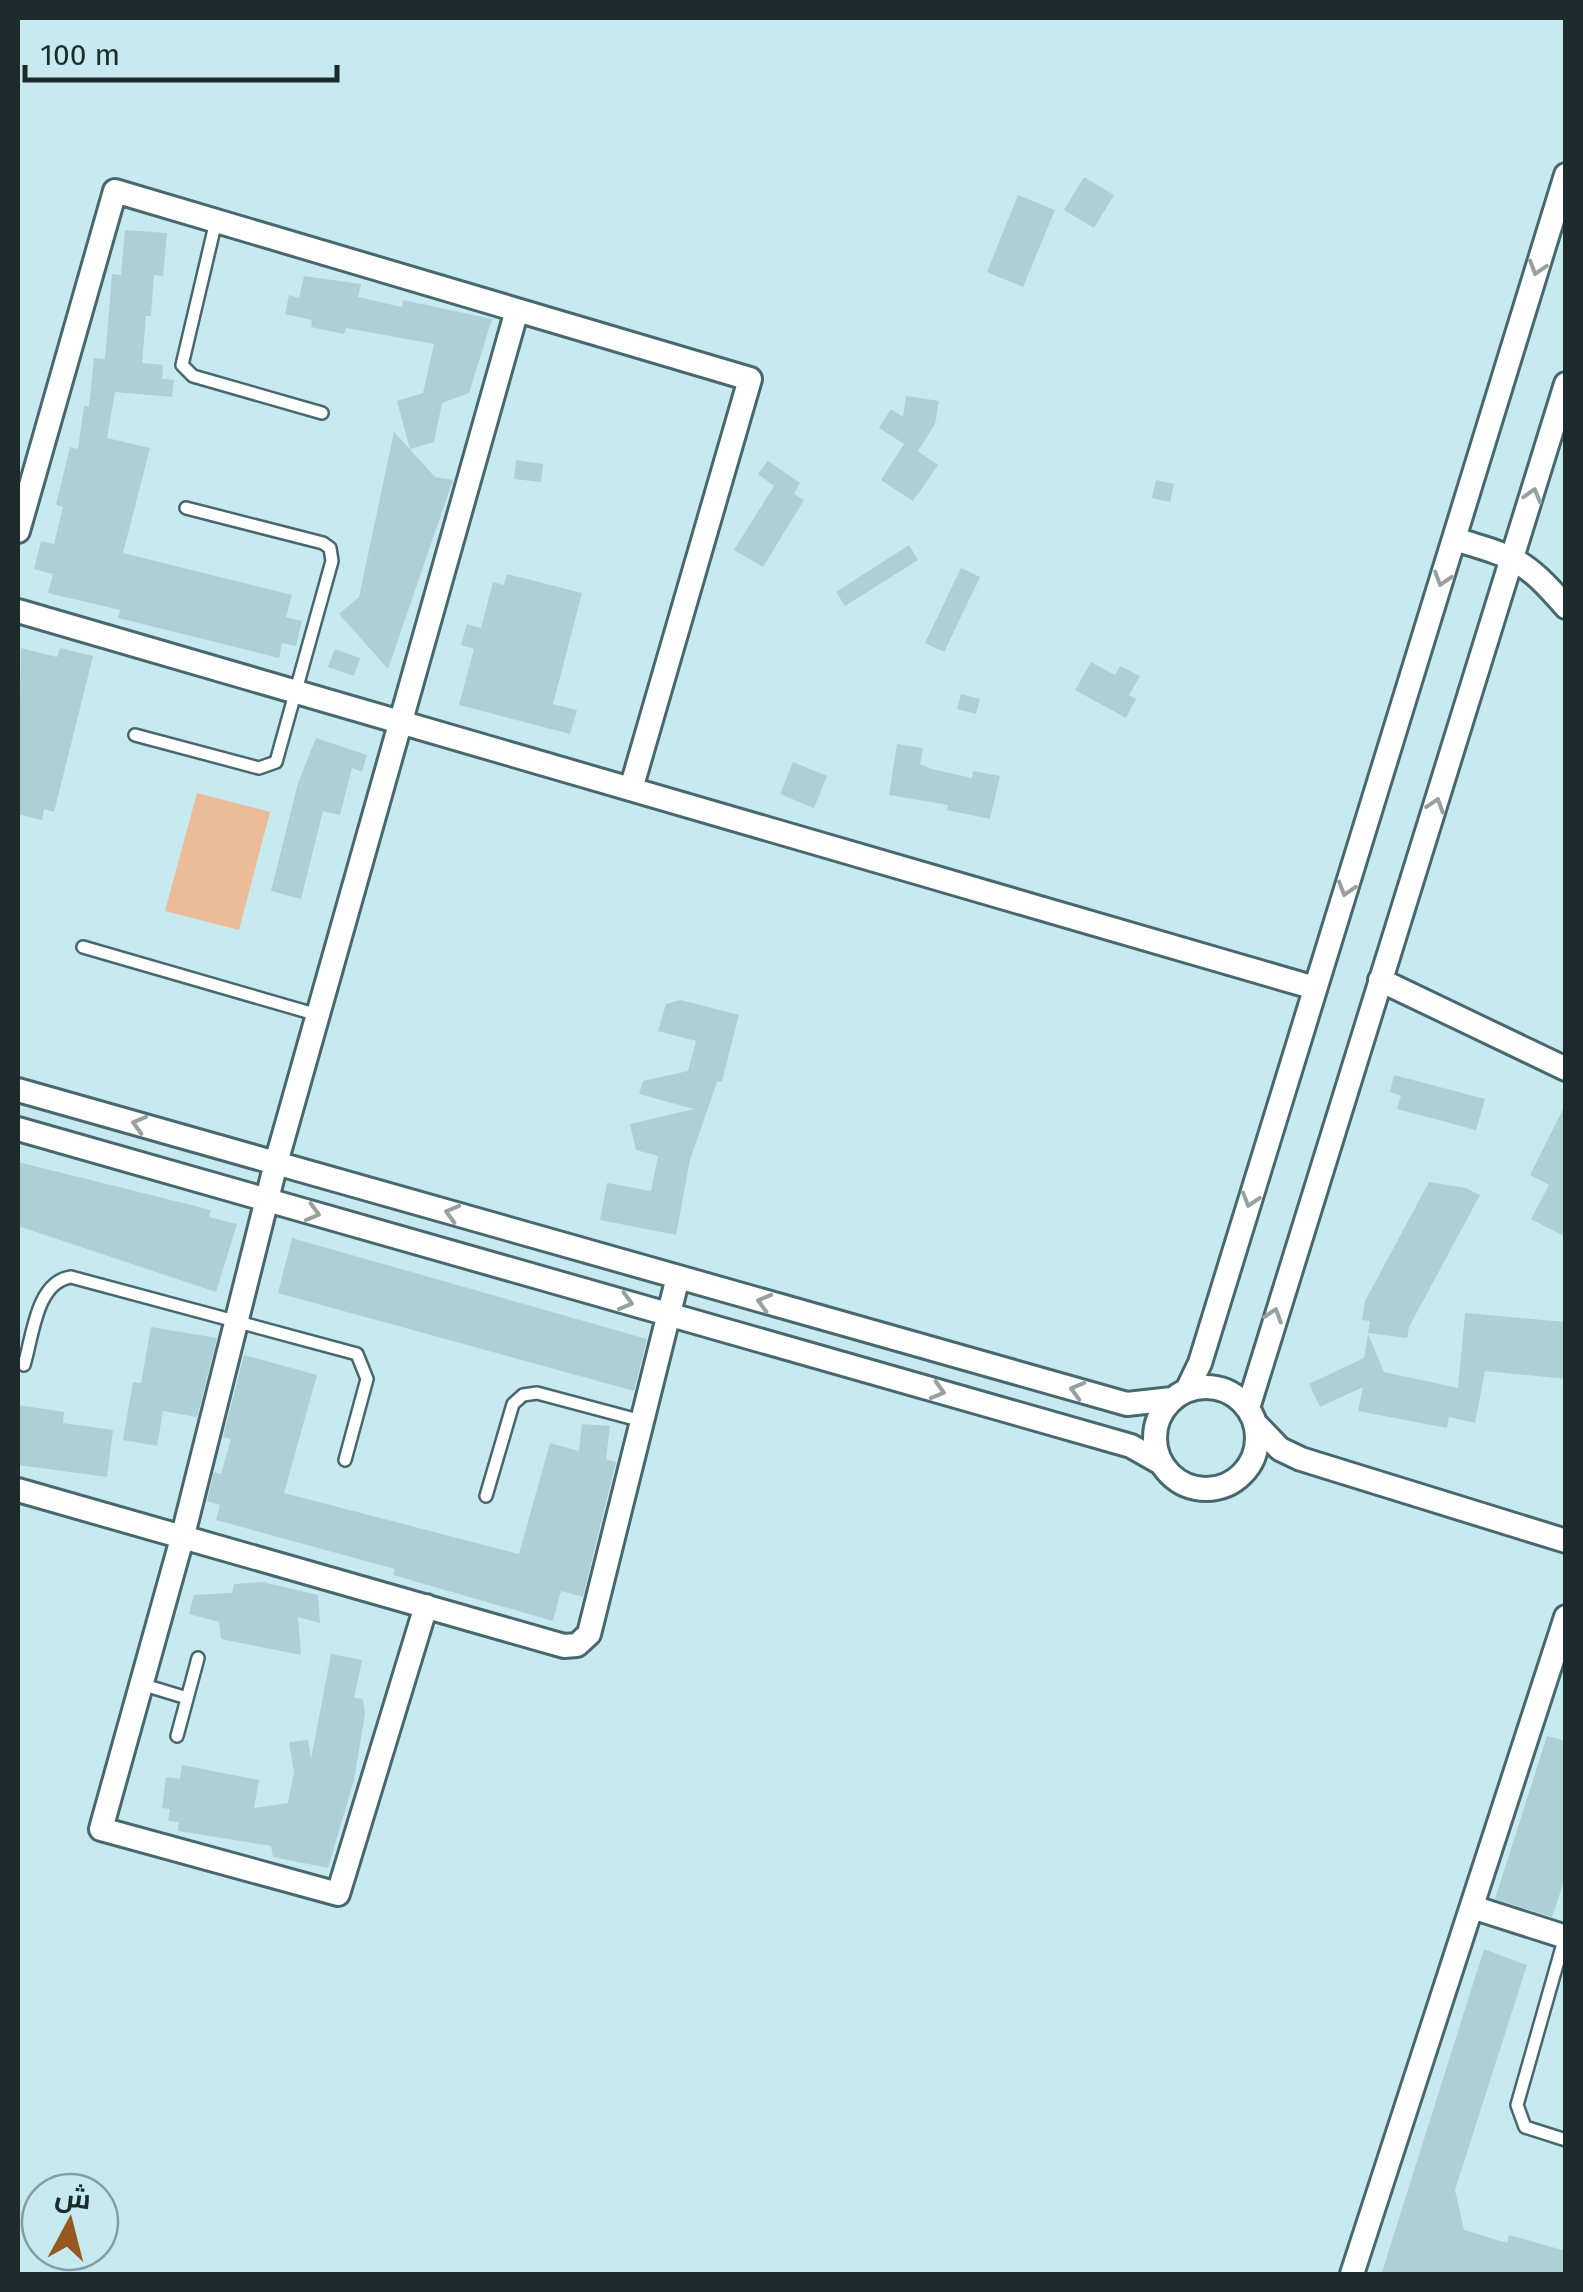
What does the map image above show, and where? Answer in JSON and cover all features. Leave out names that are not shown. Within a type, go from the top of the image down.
[{"type":"street","points":[[1161,1463],[1155,1429],[1200,1363],[1566,175]]},
{"type":"street","points":[[18,531],[115,190],[750,379],[631,789]]},
{"type":"street","points":[[426,1606],[338,1894],[101,1829],[183,1535],[276,1163],[517,310]]},
{"type":"street","points":[[1246,1469],[1257,1439],[1251,1416],[1380,980],[1566,384]]},
{"type":"street","points":[[1454,539],[1515,556],[1539,575],[1566,607]]},
{"type":"street","points":[[18,610],[1315,988]]},
{"type":"street","points":[[1380,980],[1566,1068]]},
{"type":"street","points":[[18,1090],[1127,1404],[1221,1389],[1251,1416],[1270,1442],[1301,1460],[1566,1541]]},
{"type":"street","points":[[18,1129],[1132,1446],[1161,1463],[1186,1485],[1202,1489],[1219,1487],[1246,1469],[1273,1460],[1301,1460]]},
{"type":"street","points":[[18,1490],[564,1646],[584,1640],[678,1277]]},
{"type":"street","points":[[1352,2274],[1566,1617]]},
{"type":"street","points":[[1472,1907],[1565,1936]]},
{"type":"lane","points":[[216,220],[181,360],[185,370],[322,413]]},
{"type":"lane","points":[[136,734],[265,768],[280,756],[332,561],[330,548],[186,508]]},
{"type":"lane","points":[[83,947],[318,1015]]},
{"type":"lane","points":[[24,1365],[45,1292],[63,1278],[357,1354],[367,1379],[345,1460]]},
{"type":"lane","points":[[486,1496],[513,1404],[522,1395],[537,1393],[642,1421]]},
{"type":"lane","points":[[177,1736],[198,1658]]},
{"type":"lane","points":[[142,1684],[187,1698]]},
{"type":"lane","points":[[1565,1936],[1516,2105],[1525,2127],[1566,2140]]},
{"type":"shaded area","points":[[197,793],[270,812],[239,930],[165,911]]},
{"type":"building","points":[[1084,177],[1114,195],[1094,228],[1064,210]]},
{"type":"building","points":[[1018,195],[1055,210],[1023,287],[987,272]]},
{"type":"building","points":[[125,230],[167,233],[163,276],[154,275],[151,316],[146,316],[142,363],[163,365],[162,379],[174,380],[172,397],[115,392],[107,438],[150,448],[123,553],[292,595],[286,617],[302,621],[296,646],[282,643],[279,658],[118,618],[120,610],[48,593],[53,574],[34,569],[41,541],[54,544],[63,507],[56,505],[70,447],[78,449],[84,406],[89,407],[94,358],[105,359],[112,274],[121,275]]},
{"type":"building","points":[[304,276],[361,284],[358,297],[402,307],[403,300],[492,319],[469,393],[442,403],[434,442],[410,449],[397,401],[423,393],[434,344],[346,328],[344,334],[311,327],[312,320],[285,314],[289,295],[299,298]]},
{"type":"building","points":[[906,396],[939,401],[935,424],[918,451],[938,465],[913,501],[881,480],[904,444],[879,428],[891,409],[903,417]]},
{"type":"building","points":[[394,432],[435,477],[453,480],[388,669],[339,614],[359,597]]},
{"type":"building","points":[[516,460],[543,464],[541,482],[514,479]]},
{"type":"building","points":[[768,461],[800,483],[794,494],[804,500],[763,567],[734,550],[774,486],[758,474]]},
{"type":"building","points":[[1156,480],[1174,484],[1170,502],[1152,498]]},
{"type":"building","points":[[909,545],[918,560],[845,606],[836,592]]},
{"type":"building","points":[[961,568],[980,577],[944,652],[925,643]]},
{"type":"building","points":[[507,574],[582,593],[553,704],[577,710],[570,734],[459,705],[474,649],[461,645],[467,624],[481,628],[493,582],[504,585]]},
{"type":"building","points":[[21,648],[57,657],[60,648],[93,656],[54,812],[44,809],[42,820],[18,814]]},
{"type":"building","points":[[335,649],[360,658],[354,676],[328,667]]},
{"type":"building","points":[[1091,662],[1115,675],[1120,666],[1140,676],[1129,695],[1136,699],[1126,718],[1075,690]]},
{"type":"building","points":[[961,694],[980,699],[976,714],[957,709]]},
{"type":"building","points":[[316,738],[367,755],[362,772],[352,768],[340,815],[323,811],[301,899],[271,891],[298,783]]},
{"type":"building","points":[[897,744],[923,748],[920,764],[932,769],[972,778],[973,771],[1000,776],[990,819],[947,810],[948,805],[889,795]]},
{"type":"building","points":[[793,762],[827,776],[814,808],[780,794]]},
{"type":"building","points":[[681,1000],[739,1015],[722,1081],[717,1082],[690,1160],[676,1235],[600,1220],[607,1183],[651,1191],[658,1156],[636,1150],[630,1124],[694,1109],[639,1094],[643,1081],[688,1071],[696,1041],[658,1031],[666,1004]]},
{"type":"building","points":[[1394,1075],[1485,1099],[1476,1130],[1397,1109],[1401,1096],[1390,1092]]},
{"type":"building","points":[[1566,1103],[1566,1237],[1531,1219],[1549,1185],[1530,1175]]},
{"type":"building","points":[[18,1162],[211,1210],[209,1217],[237,1224],[216,1292],[18,1226]]},
{"type":"building","points":[[1429,1182],[1466,1188],[1480,1195],[1409,1327],[1407,1338],[1368,1333],[1370,1321],[1362,1320],[1365,1301]]},
{"type":"building","points":[[292,1238],[647,1339],[634,1391],[278,1293]]},
{"type":"building","points":[[1465,1313],[1566,1322],[1566,1379],[1485,1371],[1475,1423],[1449,1417],[1447,1428],[1358,1411],[1363,1387],[1320,1407],[1309,1384],[1364,1358],[1368,1334],[1384,1372],[1458,1388]]},
{"type":"building","points":[[151,1327],[217,1338],[197,1417],[163,1411],[157,1446],[123,1440],[133,1382],[141,1383]]},
{"type":"building","points":[[244,1355],[317,1375],[284,1493],[519,1554],[550,1443],[579,1451],[582,1424],[610,1426],[606,1459],[616,1462],[583,1597],[561,1591],[553,1621],[393,1575],[395,1569],[216,1520],[220,1505],[207,1501],[214,1472],[221,1474],[231,1439],[223,1437]]},
{"type":"building","points":[[18,1405],[64,1412],[63,1423],[113,1430],[107,1477],[18,1465]]},
{"type":"building","points":[[263,1582],[318,1595],[320,1623],[298,1617],[301,1655],[221,1639],[219,1622],[189,1614],[194,1595],[232,1593],[234,1584]]},
{"type":"building","points":[[331,1654],[362,1660],[354,1698],[363,1699],[365,1714],[354,1780],[328,1868],[273,1857],[271,1846],[178,1831],[179,1822],[168,1821],[170,1809],[162,1808],[166,1777],[180,1779],[182,1765],[259,1780],[254,1808],[288,1803],[294,1772],[289,1742],[308,1740],[311,1759]]},
{"type":"building","points":[[1547,1736],[1566,1741],[1566,1875],[1552,1917],[1495,1899]]},
{"type":"building","points":[[1484,1949],[1527,1965],[1455,2190],[1464,2230],[1507,2243],[1509,2235],[1566,2251],[1566,2274],[1382,2272]]}]
